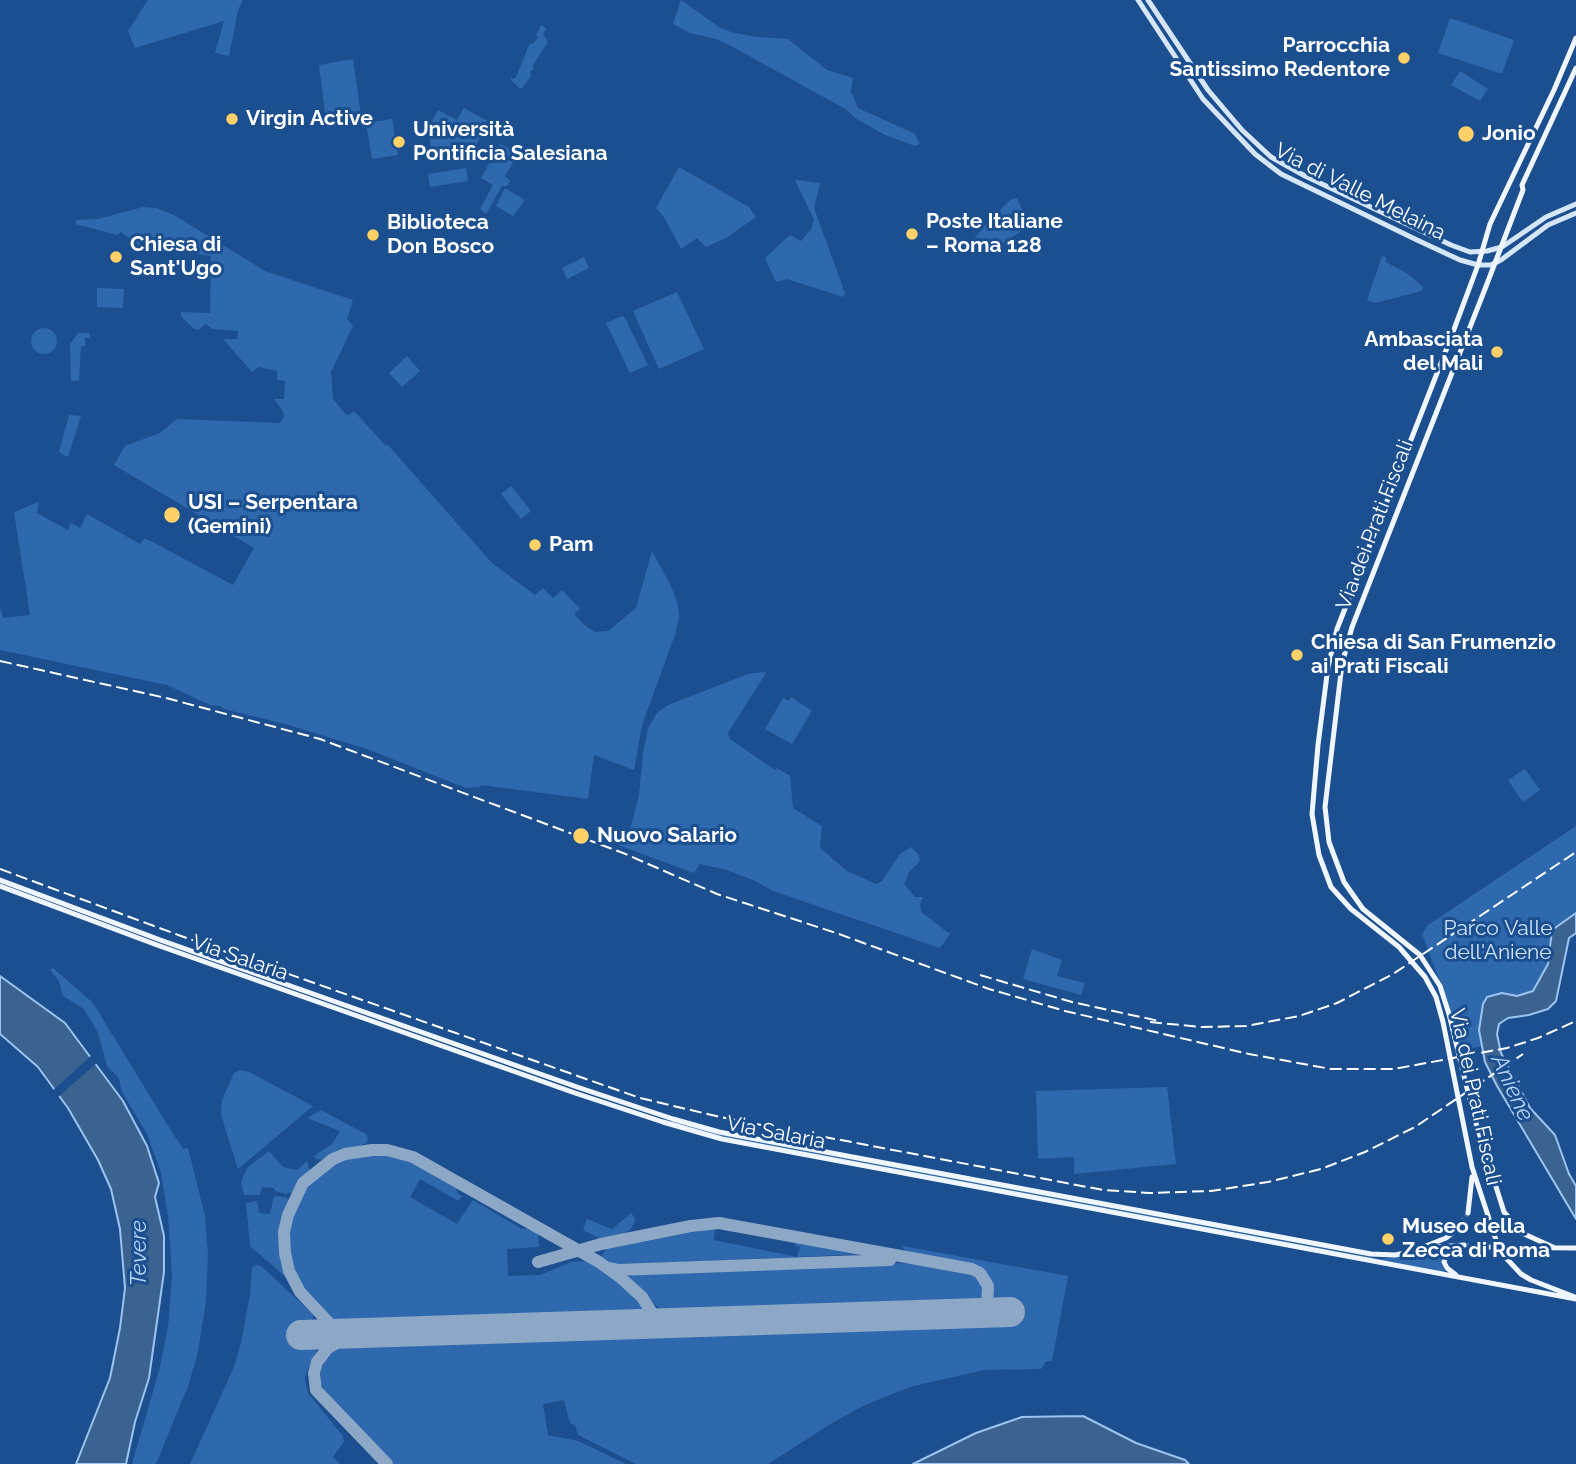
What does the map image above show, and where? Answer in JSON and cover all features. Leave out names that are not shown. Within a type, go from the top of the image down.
[{"type":"main road","points":[[1138,0],[1159,25]]},
{"type":"main road","points":[[1148,0],[1159,25]]},
{"type":"main road","name":"Via di Valle Melaina","points":[[1159,25],[1210,93],[1255,143],[1283,165],[1451,245],[1467,251],[1481,251]]},
{"type":"main road","name":"Via di Valle Melaina","points":[[1159,25],[1206,104],[1243,144],[1276,171],[1420,242],[1478,265]]},
{"type":"main road","name":"Via dei Prati Fiscali","points":[[1576,38],[1490,224],[1478,265],[1337,629],[1328,664],[1312,810],[1315,840],[1328,881],[1351,909],[1399,947],[1421,972],[1434,993],[1442,1016],[1472,1167],[1497,1243],[1513,1266],[1531,1280],[1576,1298]]},
{"type":"main road","name":"Via dei Prati Fiscali","points":[[1555,1248],[1527,1236],[1507,1217],[1497,1195],[1460,1069],[1449,1014],[1440,986],[1420,956],[1354,898],[1334,859],[1325,819],[1341,670],[1347,644],[1522,185],[1576,68]]},
{"type":"main road","points":[[1481,251],[1500,248],[1541,219],[1576,204]]},
{"type":"main road","points":[[1478,265],[1494,264],[1548,225],[1576,213]]},
{"type":"main road","name":"Via Salaria","points":[[0,880],[182,948],[577,1087],[694,1125],[1371,1254],[1395,1255],[1461,1245],[1447,1252],[1444,1265],[1465,1279]]},
{"type":"main road","name":"Via Salaria","points":[[0,886],[575,1093],[712,1136],[1576,1298]]},
{"type":"main road","points":[[1468,1213],[1472,1167]]},
{"type":"main road","points":[[1421,1249],[1446,1238],[1457,1229]]},
{"type":"main road","points":[[1477,1247],[1576,1248]]},
{"type":"green space","points":[[148,0],[243,0],[238,10],[229,56],[215,53],[224,21],[135,48],[128,31]]},
{"type":"green space","points":[[681,0],[719,27],[756,37],[788,39],[827,70],[853,78],[851,92],[858,108],[915,134],[920,144],[915,146],[885,135],[855,118],[847,110],[733,47],[716,39],[690,33],[673,24]]},
{"type":"green space","points":[[1450,18],[1514,40],[1502,74],[1438,53]]},
{"type":"green space","points":[[541,25],[546,28],[543,34],[548,42],[530,71],[531,76],[522,88],[519,88],[511,77],[514,79],[517,75],[529,45],[538,38],[536,35]]},
{"type":"green space","points":[[353,59],[362,123],[327,128],[319,65]]},
{"type":"green space","points":[[1460,71],[1488,89],[1480,101],[1451,85]]},
{"type":"green space","points":[[464,108],[489,122],[472,152],[433,159],[428,128],[438,110],[457,120]]},
{"type":"green space","points":[[392,119],[398,155],[372,159],[366,123]]},
{"type":"green space","points":[[500,144],[515,151],[517,156],[505,176],[510,181],[507,186],[502,186],[486,214],[480,209],[493,185],[481,178]]},
{"type":"green space","points":[[679,167],[749,207],[756,217],[726,238],[706,247],[697,238],[681,249],[664,217],[656,208]]},
{"type":"green space","points":[[466,168],[468,181],[430,187],[428,174]]},
{"type":"green space","points":[[795,180],[820,183],[814,208],[845,293],[843,297],[787,279],[776,282],[765,258],[790,235],[801,241],[811,229],[814,220]]},
{"type":"green space","points":[[505,188],[525,200],[513,216],[496,206]]},
{"type":"green space","points":[[1017,198],[1029,226],[995,248],[971,242],[1010,200]]},
{"type":"green space","points":[[143,207],[156,208],[174,215],[265,271],[353,300],[347,319],[353,326],[331,372],[333,399],[346,415],[354,411],[386,446],[388,445],[492,563],[535,595],[543,588],[553,598],[562,590],[580,609],[574,614],[584,625],[595,632],[608,631],[636,608],[652,551],[671,586],[679,616],[676,632],[642,725],[634,770],[594,755],[588,799],[481,785],[466,788],[367,749],[210,705],[167,685],[0,650],[0,607],[3,618],[30,615],[14,512],[39,502],[37,513],[68,530],[71,523],[80,528],[87,514],[140,544],[145,538],[233,585],[254,548],[114,465],[125,446],[160,433],[177,419],[280,423],[284,417],[274,399],[284,399],[285,381],[277,380],[277,371],[259,367],[252,372],[223,339],[237,339],[238,331],[213,329],[205,324],[199,330],[194,329],[181,316],[181,312],[210,313],[211,256],[138,245],[121,232],[117,235],[76,224],[76,220],[98,219]]},
{"type":"green space","points":[[1382,256],[1386,257],[1386,262],[1408,274],[1423,287],[1422,291],[1375,303],[1367,300]]},
{"type":"green space","points":[[584,257],[589,268],[567,279],[562,268]]},
{"type":"green space","points":[[97,288],[124,289],[123,308],[97,307]]},
{"type":"green space","points":[[677,292],[704,349],[659,369],[633,311]]},
{"type":"green space","points":[[622,316],[648,365],[630,373],[606,323]]},
{"type":"green space","points":[[44,328],[53,332],[57,341],[53,350],[44,354],[35,350],[31,341],[35,332]]},
{"type":"green space","points":[[78,333],[90,333],[90,338],[85,338],[85,346],[81,346],[79,381],[71,381],[70,344]]},
{"type":"green space","points":[[407,356],[420,371],[402,387],[389,373]]},
{"type":"green space","points":[[69,415],[81,416],[68,457],[59,452]]},
{"type":"green space","points":[[511,486],[531,511],[521,519],[501,494]]},
{"type":"green space","points":[[766,673],[728,733],[730,739],[775,770],[777,768],[790,776],[793,808],[822,826],[820,848],[847,871],[876,884],[882,881],[900,854],[911,847],[918,854],[920,861],[909,872],[904,884],[915,897],[923,897],[921,912],[950,934],[940,948],[773,891],[727,870],[700,864],[694,873],[618,845],[619,840],[627,841],[639,795],[648,728],[657,713],[668,705],[748,674]]},
{"type":"green space","points":[[791,697],[812,711],[792,744],[765,729],[783,698],[789,701]]},
{"type":"green space","points":[[1525,769],[1540,790],[1523,802],[1508,780]]},
{"type":"green space","name":"Parco Valle dell'Aniene","points":[[1576,826],[1576,913],[1552,930],[1548,964],[1533,991],[1517,996],[1502,993],[1487,997],[1480,1014],[1479,1030],[1483,1046],[1459,1051],[1449,1005],[1422,934],[1428,925]]},
{"type":"green space","points":[[1032,949],[1062,960],[1057,976],[1085,983],[1081,995],[1023,979]]},
{"type":"green space","points":[[53,968],[93,1003],[183,1149],[188,1148],[205,1216],[208,1254],[206,1302],[197,1356],[188,1386],[156,1464],[132,1464],[159,1371],[168,1328],[172,1275],[168,1216],[161,1173],[147,1134],[122,1092],[119,1078],[107,1066],[98,1033],[84,1009],[63,996],[59,981],[50,970]]},
{"type":"green space","points":[[240,1070],[249,1072],[313,1106],[238,1169],[221,1115],[222,1100],[234,1073]]},
{"type":"green space","points":[[1167,1087],[1176,1164],[1074,1174],[1074,1157],[1038,1159],[1036,1091]]},
{"type":"green space","points":[[321,1110],[366,1134],[366,1143],[324,1160],[316,1159],[314,1156],[332,1144],[340,1131],[307,1118]]},
{"type":"green space","points":[[642,1114],[726,1135],[1381,1259],[1446,1250],[1441,1260],[1445,1273],[723,1137]]},
{"type":"green space","points":[[269,1151],[283,1167],[297,1170],[307,1161],[310,1171],[292,1192],[286,1194],[275,1191],[274,1188],[262,1187],[260,1195],[244,1195],[241,1182],[248,1167]]},
{"type":"green space","points":[[382,1154],[414,1164],[455,1186],[458,1194],[462,1196],[458,1201],[420,1179],[410,1197],[457,1224],[473,1200],[522,1229],[531,1228],[538,1234],[539,1247],[507,1249],[508,1276],[540,1275],[571,1262],[588,1261],[626,1287],[642,1305],[639,1313],[340,1324],[333,1320],[307,1294],[291,1265],[288,1250],[289,1225],[299,1197],[327,1168],[351,1157]]},
{"type":"green space","points":[[274,1196],[286,1197],[289,1201],[280,1227],[281,1258],[288,1279],[250,1246],[246,1203],[257,1201],[259,1213],[270,1214]]},
{"type":"green space","points":[[631,1213],[635,1218],[634,1223],[630,1230],[623,1234],[599,1238],[583,1230],[587,1219],[612,1229]]},
{"type":"green space","points":[[715,1230],[714,1240],[797,1257],[614,1265],[605,1261],[602,1256],[606,1249]]},
{"type":"green space","points":[[796,1242],[865,1254],[797,1257],[800,1247],[795,1246]]},
{"type":"green space","points":[[902,1246],[1068,1276],[1052,1361],[1046,1361],[1041,1369],[983,1370],[910,1387],[865,1405],[768,1464],[636,1464],[578,1435],[575,1425],[570,1423],[564,1400],[543,1404],[548,1435],[578,1441],[626,1464],[394,1464],[331,1402],[321,1384],[321,1369],[325,1359],[343,1345],[1015,1323],[1015,1301],[994,1300],[990,1279],[983,1270],[976,1266],[907,1254]]},
{"type":"green space","points":[[917,1264],[974,1274],[982,1282],[983,1298],[979,1303],[664,1313],[629,1277],[634,1274]]},
{"type":"green space","points":[[261,1266],[314,1315],[310,1324],[298,1325],[299,1345],[314,1345],[317,1352],[306,1372],[305,1380],[308,1393],[343,1436],[344,1442],[333,1457],[340,1464],[190,1464],[234,1367],[250,1295],[252,1268]]},
{"type":"water","name":"Aniene","points":[[1576,913],[1576,933],[1569,938],[1556,1001],[1548,1009],[1508,1018],[1499,1024],[1497,1034],[1501,1053],[1530,1108],[1555,1135],[1576,1186],[1576,1219],[1497,1086],[1485,1062],[1479,1030],[1483,1004],[1487,997],[1502,993],[1517,996],[1533,991],[1548,964],[1552,930]]},
{"type":"water","name":"Tevere","points":[[0,976],[65,1023],[123,1101],[147,1146],[159,1183],[155,1197],[164,1236],[164,1272],[149,1378],[135,1422],[126,1464],[76,1464],[110,1378],[120,1328],[125,1288],[120,1229],[111,1189],[98,1160],[68,1108],[38,1067],[0,1034]]},
{"type":"water","points":[[1083,1416],[1136,1443],[1185,1460],[1189,1464],[913,1464],[976,1433],[1022,1417]]},
{"type":"pier","points":[[93,1054],[98,1062],[56,1099],[51,1092]]},
{"type":"taxiway","points":[[353,1333],[341,1331],[330,1324],[300,1292],[289,1271],[284,1232],[288,1215],[303,1183],[333,1159],[345,1154],[372,1150],[387,1150],[413,1157],[599,1262],[642,1297],[650,1310],[647,1320],[640,1324]]},
{"type":"taxiway","points":[[538,1262],[601,1244],[719,1223],[972,1269],[980,1273],[988,1286],[987,1307],[978,1313]]},
{"type":"taxiway","points":[[608,1268],[618,1270],[890,1260]]},
{"type":"taxiway","points":[[650,1310],[657,1319],[668,1323]]},
{"type":"taxiway","points":[[353,1333],[327,1349],[317,1362],[314,1373],[316,1390],[387,1464]]},
{"type":"runway","points":[[301,1335],[1010,1312]]},
{"type":"tunnel","points":[[1457,1229],[1468,1213]]},
{"type":"tunnel","points":[[1464,1245],[1477,1247]]},
{"type":"railway","points":[[0,661],[166,698],[320,739],[623,853],[717,894],[839,934],[989,989],[1065,1011],[1249,1054],[1331,1069],[1394,1069],[1507,1048],[1576,1021]]},
{"type":"railway","points":[[1150,1022],[1201,1027],[1246,1026],[1299,1016],[1337,1003],[1393,974],[1576,852]]},
{"type":"railway","points":[[0,869],[181,936],[640,1098],[720,1117],[1103,1190],[1150,1193],[1211,1191],[1268,1182],[1321,1169],[1365,1152],[1415,1127],[1523,1054]]},
{"type":"railway","points":[[980,975],[1072,1002],[1159,1021]]},
{"type":"place","name":"Parrocchia Santissimo Redentore","points":[[1404,58]]},
{"type":"place","name":"Virgin Active","points":[[232,119]]},
{"type":"place","name":"Jonio","points":[[1466,134]]},
{"type":"place","name":"Università Pontificia Salesiana","points":[[399,142]]},
{"type":"place","name":"Poste Italiane – Roma 128","points":[[912,234]]},
{"type":"place","name":"Biblioteca Don Bosco","points":[[373,235]]},
{"type":"place","name":"Chiesa di Sant'Ugo","points":[[116,257]]},
{"type":"place","name":"Ambasciata del Mali","points":[[1497,352]]},
{"type":"place","name":"USI – Serpentara (Gemini)","points":[[172,515]]},
{"type":"place","name":"Pam","points":[[535,545]]},
{"type":"place","name":"Chiesa di San Frumenzio ai Prati Fiscali","points":[[1297,655]]},
{"type":"place","name":"Nuovo Salario","points":[[581,836]]},
{"type":"place","name":"Museo della Zecca di Roma","points":[[1388,1239]]}]
